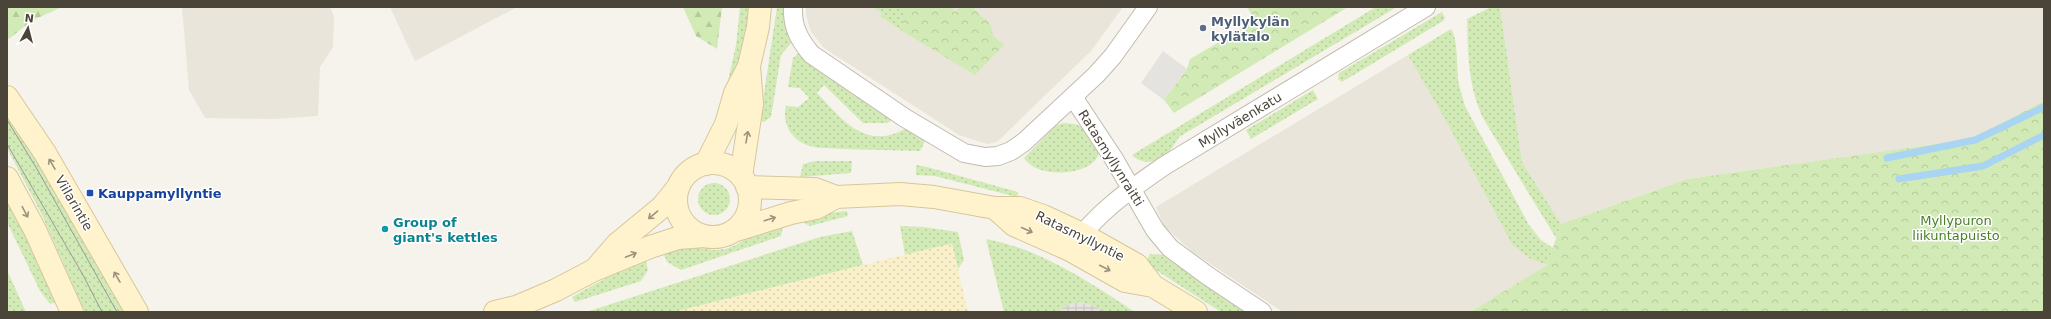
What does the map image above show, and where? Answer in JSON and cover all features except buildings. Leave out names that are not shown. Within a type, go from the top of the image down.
[{"type":"main road","points":[[706,164],[726,124],[735,93],[749,66],[758,27],[760,7]]},
{"type":"main road","points":[[495,312],[516,307],[556,290],[594,270],[678,238],[720,236],[733,231],[747,214],[750,201],[744,181],[752,104],[749,66]]},
{"type":"main road","name":"Viilarintie","points":[[7,97],[45,152],[137,312]]},
{"type":"main road","points":[[594,270],[617,244],[662,207],[683,179],[693,169],[706,164],[720,164],[734,170],[744,181]]},
{"type":"main road","points":[[7,178],[35,230],[72,312]]},
{"type":"main road","name":"Ratasmyllyntie","points":[[744,181],[815,189],[836,197],[900,194],[934,197],[995,208],[1020,208],[1043,216],[1125,281],[1153,286],[1196,312]]},
{"type":"main road","points":[[679,186],[676,200],[679,214],[692,230],[705,236]]},
{"type":"main road","name":"Ratasmyllyntie","points":[[733,231],[791,213],[816,208],[836,197]]},
{"type":"street","name":"Ratasmyllynraitti","points":[[793,7],[794,26],[800,40],[811,54],[905,118],[964,153],[973,156],[998,156],[1011,151],[1024,142],[1073,97],[1132,188],[1155,230],[1170,248],[1208,276],[1262,312]]},
{"type":"street","points":[[1073,97],[1113,56],[1148,7]]},
{"type":"street","name":"Myllyväenkatu","points":[[1076,242],[1107,207],[1164,166],[1426,7]]},
{"type":"shaded area","points":[[182,7],[330,7],[334,16],[333,47],[320,67],[318,116],[273,119],[205,118],[189,90]]},
{"type":"shaded area","points":[[390,7],[517,7],[415,61]]},
{"type":"shaded area","points":[[806,7],[1123,7],[1091,51],[997,142],[987,144],[959,135],[824,48],[811,32],[806,15]]},
{"type":"shaded area","points":[[1500,7],[2044,7],[2044,101],[1971,139],[1687,179],[1561,224],[1522,162]]},
{"type":"shaded area","points":[[1163,51],[1187,69],[1164,100],[1141,83]]},
{"type":"shaded area","points":[[1408,55],[1529,258],[1547,265],[1470,312],[1283,312],[1194,253],[1164,226],[1156,207]]},
{"type":"shaded area","points":[[1077,302],[1095,306],[1104,312],[1059,312],[1063,307]]},
{"type":"green space","points":[[7,7],[62,7],[31,21],[9,39],[7,36]]},
{"type":"green space","points":[[683,7],[722,7],[717,49],[696,36]]},
{"type":"green space","points":[[740,7],[751,7],[746,41],[730,92],[726,90],[736,45]]},
{"type":"green space","points":[[777,7],[787,7],[786,21],[792,42],[781,55],[771,117],[764,122],[760,120]]},
{"type":"green space","points":[[872,7],[904,7],[902,31],[880,16],[882,13]]},
{"type":"green space","points":[[904,7],[951,7],[956,12],[959,7],[972,7],[991,25],[992,32],[995,37],[1005,44],[975,75],[902,31]]},
{"type":"green space","points":[[1247,7],[1348,7],[1174,113],[1164,100],[1187,69],[1190,59],[1255,21]]},
{"type":"green space","points":[[1376,7],[1397,7],[1179,137],[1170,151],[1162,158],[1148,162],[1139,160],[1132,155]]},
{"type":"green space","points":[[1491,7],[1500,7],[1522,162],[1561,224],[1556,238],[1483,118],[1474,94],[1470,70],[1467,19]]},
{"type":"green space","points":[[1442,12],[1445,18],[1443,21],[1342,82],[1338,79],[1339,73]]},
{"type":"green space","points":[[1451,29],[1454,34],[1456,48],[1459,85],[1465,106],[1529,225],[1541,240],[1553,248],[1547,265],[1529,258],[1512,244],[1445,119],[1408,55]]},
{"type":"green space","points":[[799,53],[829,76],[829,78],[892,119],[888,123],[863,123],[824,85],[817,93],[845,122],[866,134],[878,136],[891,135],[905,129],[925,141],[920,151],[820,148],[807,145],[796,139],[786,124],[785,112],[786,106],[798,107],[809,98],[800,88],[788,87],[793,58]]},
{"type":"green space","points":[[1313,90],[1318,99],[1251,139],[1246,130]]},
{"type":"green space","name":"Myllypuron liikuntapuisto","points":[[2044,101],[2044,312],[1470,312],[1547,265],[1561,224],[1687,179],[1971,139]]},
{"type":"green space","points":[[7,106],[128,312],[85,312],[42,215],[7,148]]},
{"type":"green space","points":[[1063,123],[1076,125],[1083,128],[1092,137],[1098,148],[1097,157],[1092,164],[1082,169],[1069,172],[1043,170],[1032,166],[1024,158],[1055,126]]},
{"type":"green space","points":[[816,161],[852,161],[851,173],[800,177],[803,164]]},
{"type":"green space","points":[[916,165],[1018,192],[1017,197],[935,176],[916,175]]},
{"type":"green space","points":[[711,183],[717,183],[726,187],[730,199],[726,211],[717,215],[711,215],[702,211],[698,202],[698,196],[702,187]]},
{"type":"green space","points":[[7,199],[34,252],[55,302],[50,304],[40,291],[7,222]]},
{"type":"green space","points":[[847,211],[848,216],[810,226],[802,222],[801,216]]},
{"type":"green space","points":[[784,220],[781,236],[681,270],[667,262],[662,249],[692,247],[715,250],[726,249],[736,245],[757,231]]},
{"type":"green space","points":[[900,226],[923,227],[958,232],[964,260],[958,269],[952,244],[905,255]]},
{"type":"green space","points":[[852,231],[863,265],[674,312],[586,312],[820,237]]},
{"type":"green space","points":[[986,239],[1026,250],[1064,268],[1135,312],[1104,312],[1095,306],[1077,302],[1063,307],[1059,312],[1004,312]]},
{"type":"green space","points":[[1150,254],[1166,255],[1176,264],[1248,312],[1221,312],[1145,263]]},
{"type":"green space","points":[[645,256],[648,270],[641,281],[575,302],[572,297]]},
{"type":"green space","points":[[7,270],[26,312],[7,312]]},
{"type":"sand","points":[[952,244],[968,312],[674,312],[932,248]]},
{"type":"waterway","points":[[1887,158],[1975,140],[2044,107]]},
{"type":"waterway","points":[[1899,179],[1983,166],[2044,135]]},
{"type":"tram line","points":[[7,120],[37,169],[117,312]]},
{"type":"tram line","points":[[7,144],[83,275],[102,312]]},
{"type":"place","name":"Myllykylän kylätalo","points":[[1203,28]]},
{"type":"place","name":"Kauppamyllyntie","points":[[90,193]]},
{"type":"place","name":"Group of giant's kettles","points":[[385,229]]}]
